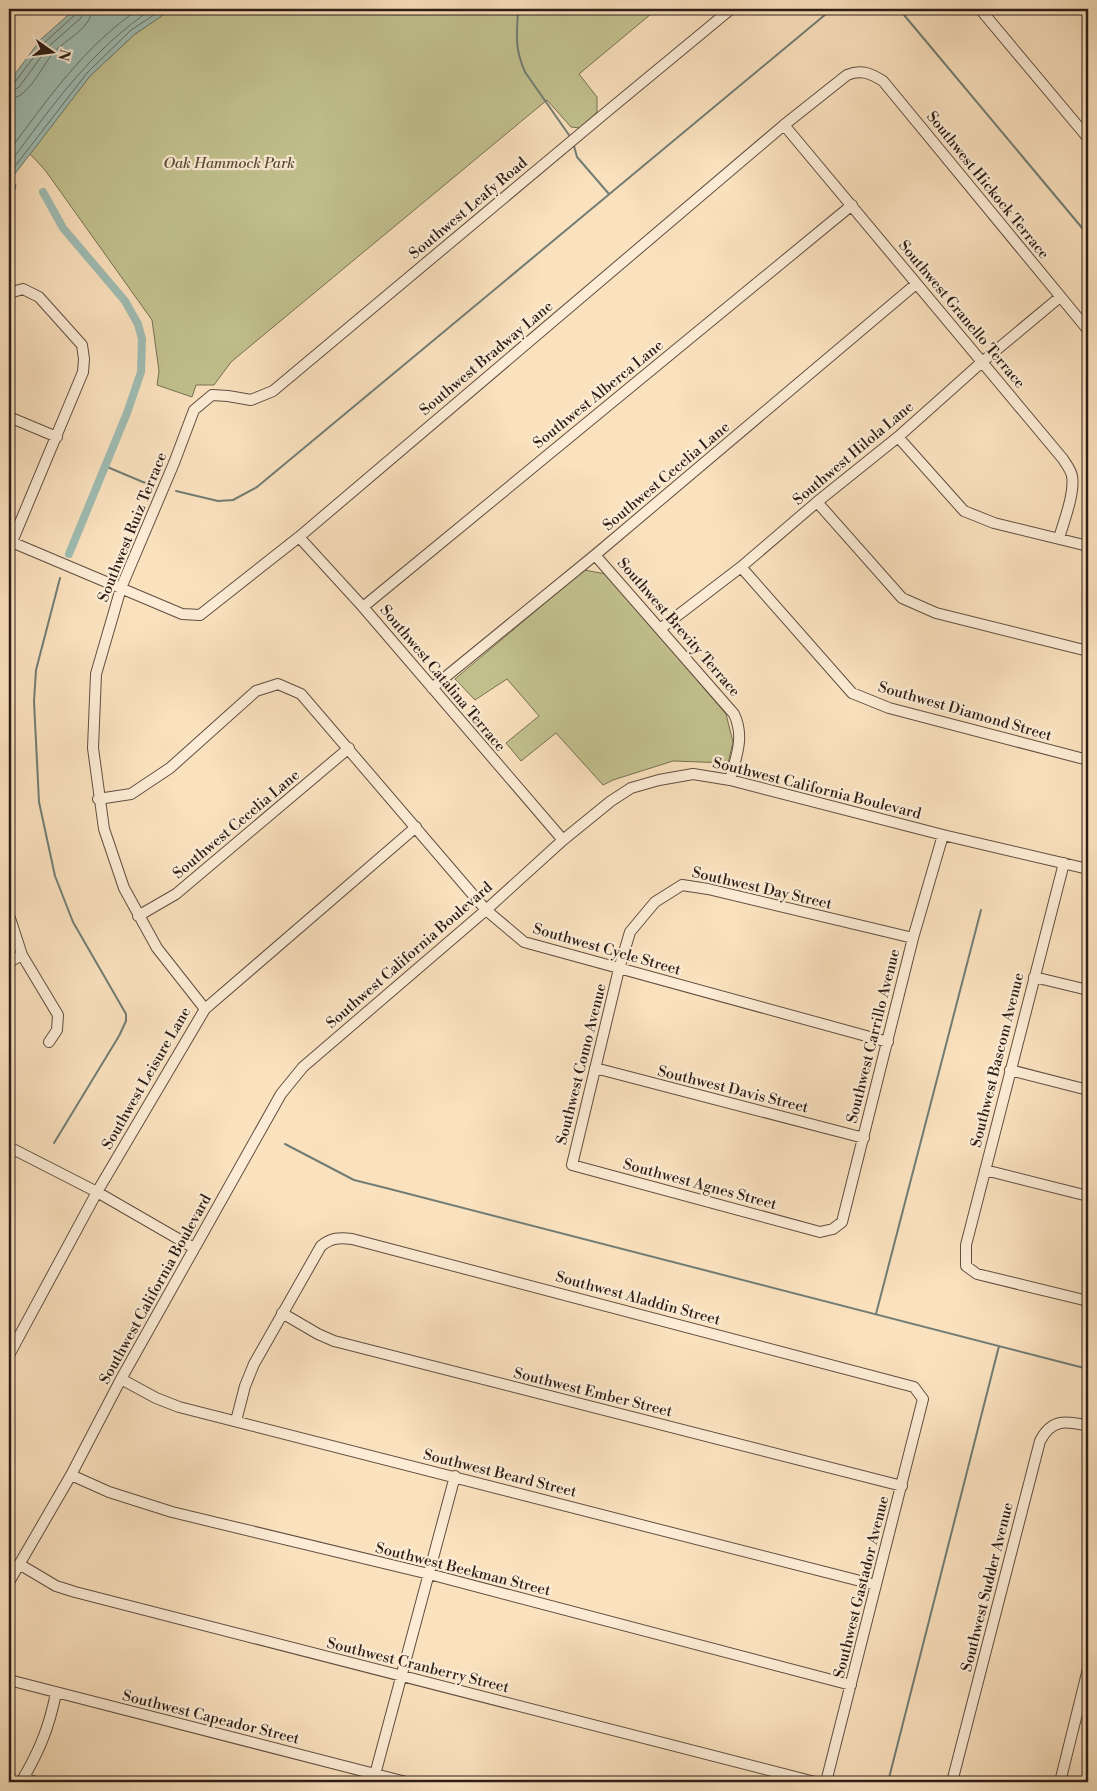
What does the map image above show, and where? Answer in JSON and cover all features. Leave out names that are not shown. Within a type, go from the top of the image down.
[{"type":"street","name":"Southwest Leafy Road","points":[[212,395],[251,400],[273,391],[731,9]]},
{"type":"street","points":[[980,9],[1088,138]]},
{"type":"street","name":"Southwest Bradway Lane","points":[[9,544],[182,614],[200,615],[299,537],[784,125],[847,75],[856,71]]},
{"type":"street","name":"Southwest Hickock Terrace","points":[[856,71],[870,73],[883,81],[1088,330]]},
{"type":"street","name":"Southwest Granello Terrace","points":[[784,125],[1063,459],[1072,474],[1070,496],[1059,538]]},
{"type":"street","name":"Southwest Alberca Lane","points":[[363,607],[852,205]]},
{"type":"street","name":"Southwest Cecelia Lane","points":[[432,688],[595,555],[916,284]]},
{"type":"street","points":[[9,293],[23,289],[39,297],[82,345],[84,359],[83,372],[57,437],[9,544]]},
{"type":"street","name":"Southwest Hilola Lane","points":[[660,629],[741,567],[817,502],[898,437],[982,362],[1060,297]]},
{"type":"street","name":"Southwest Ruiz Terrace","points":[[205,1009],[157,948],[124,888],[109,848],[98,799],[92,748],[96,674],[121,588],[174,463],[194,410],[212,395]]},
{"type":"street","points":[[9,417],[57,437]]},
{"type":"street","points":[[898,437],[964,511],[994,523],[1088,546]]},
{"type":"street","points":[[817,502],[902,598],[936,613],[1088,651]]},
{"type":"street","name":"Southwest Catalina Terrace","points":[[299,537],[363,607],[563,840]]},
{"type":"street","name":"Southwest Brevity Terrace","points":[[595,555],[726,704],[738,722],[740,737],[730,780]]},
{"type":"street","name":"Southwest Diamond Street","points":[[741,567],[852,693],[889,708],[1088,760]]},
{"type":"street","name":"Southwest Cycle Street","points":[[98,799],[131,794],[170,768],[256,691],[278,684],[302,694],[486,910],[524,942],[888,1042]]},
{"type":"street","name":"Southwest Cecelia Lane","points":[[138,916],[176,894],[349,748]]},
{"type":"street","name":"Southwest California Boulevard","points":[[9,1582],[71,1474],[194,1248],[290,1080],[486,910],[563,840],[611,801],[631,788],[659,780],[693,774],[730,780],[1088,869]]},
{"type":"street","name":"Southwest Leisure Lane","points":[[9,1354],[97,1192],[205,1009],[416,827]]},
{"type":"street","name":"Southwest Carrillo Avenue","points":[[820,1232],[832,1229],[842,1222],[913,938],[943,834]]},
{"type":"street","name":"Southwest Bascom Avenue","points":[[1064,863],[966,1245],[966,1266],[977,1274],[1088,1300]]},
{"type":"street","name":"Southwest Day Street","points":[[619,969],[630,932],[655,902],[682,885],[708,889],[913,938]]},
{"type":"street","points":[[9,915],[22,955],[58,1015],[57,1030],[49,1042]]},
{"type":"street","points":[[9,962],[22,955]]},
{"type":"street","name":"Southwest Como Avenue","points":[[572,1166],[619,969]]},
{"type":"street","points":[[1034,977],[1088,990]]},
{"type":"street","name":"Southwest Davis Street","points":[[595,1068],[864,1138]]},
{"type":"street","points":[[1010,1070],[1088,1090]]},
{"type":"street","points":[[9,1146],[97,1192],[194,1248]]},
{"type":"street","name":"Southwest Agnes Street","points":[[572,1166],[820,1232]]},
{"type":"street","points":[[985,1170],[1088,1196]]},
{"type":"street","name":"Southwest Aladdin Street","points":[[282,1314],[321,1246],[340,1237],[914,1387],[922,1399]]},
{"type":"street","points":[[236,1421],[250,1373],[282,1314]]},
{"type":"street","name":"Southwest Ember Street","points":[[282,1314],[334,1341],[902,1486]]},
{"type":"street","name":"Southwest Beard Street","points":[[121,1379],[166,1402],[876,1584]]},
{"type":"street","name":"Southwest Gastador Avenue","points":[[826,1782],[902,1486],[922,1399]]},
{"type":"street","name":"Southwest Sudder Avenue","points":[[952,1782],[1040,1441],[1053,1425],[1060,1422],[1088,1426]]},
{"type":"street","name":"Southwest Beekman Street","points":[[71,1474],[109,1492],[172,1512],[428,1574],[851,1685]]},
{"type":"street","points":[[374,1778],[455,1476]]},
{"type":"street","name":"Southwest Cranberry Street","points":[[19,1564],[56,1586],[69,1590],[815,1782]]},
{"type":"street","points":[[1060,1782],[1088,1669]]},
{"type":"street","name":"Southwest Capeador Street","points":[[9,1680],[374,1778],[406,1782]]},
{"type":"street","points":[[27,1780],[47,1730],[56,1694]]},
{"type":"green space","name":"Oak Hammock Park","points":[[172,9],[657,9],[579,74],[597,97],[597,112],[580,128],[571,127],[547,100],[231,362],[214,385],[196,385],[192,397],[157,385],[159,371],[152,320],[45,170],[30,154],[90,76],[135,34]]},
{"type":"green space","points":[[584,570],[606,574],[726,714],[733,742],[728,763],[673,761],[603,785],[556,733],[521,761],[506,743],[539,716],[507,679],[475,700],[455,679]]},
{"type":"water","points":[[75,9],[172,9],[135,34],[90,76],[11,179],[16,185],[15,190],[9,195],[9,82],[41,39]]},
{"type":"waterway","points":[[518,9],[518,48],[525,72],[569,135]]},
{"type":"waterway","points":[[176,491],[218,501],[233,500],[257,487],[832,9]]},
{"type":"waterway","points":[[899,9],[1088,235]]},
{"type":"waterway","points":[[574,146],[577,157],[609,194]]},
{"type":"waterway","points":[[43,192],[63,228],[125,301],[138,324],[142,339],[141,372],[127,413],[69,554]]},
{"type":"waterway","points":[[105,466],[150,485]]},
{"type":"waterway","points":[[54,1143],[119,1036],[126,1021],[126,1014],[73,922],[55,876],[39,802],[34,701],[36,670],[60,578]]},
{"type":"waterway","points":[[876,1314],[981,910]]},
{"type":"waterway","points":[[285,1144],[354,1180],[1088,1369]]},
{"type":"waterway","points":[[888,1782],[999,1346]]}]
